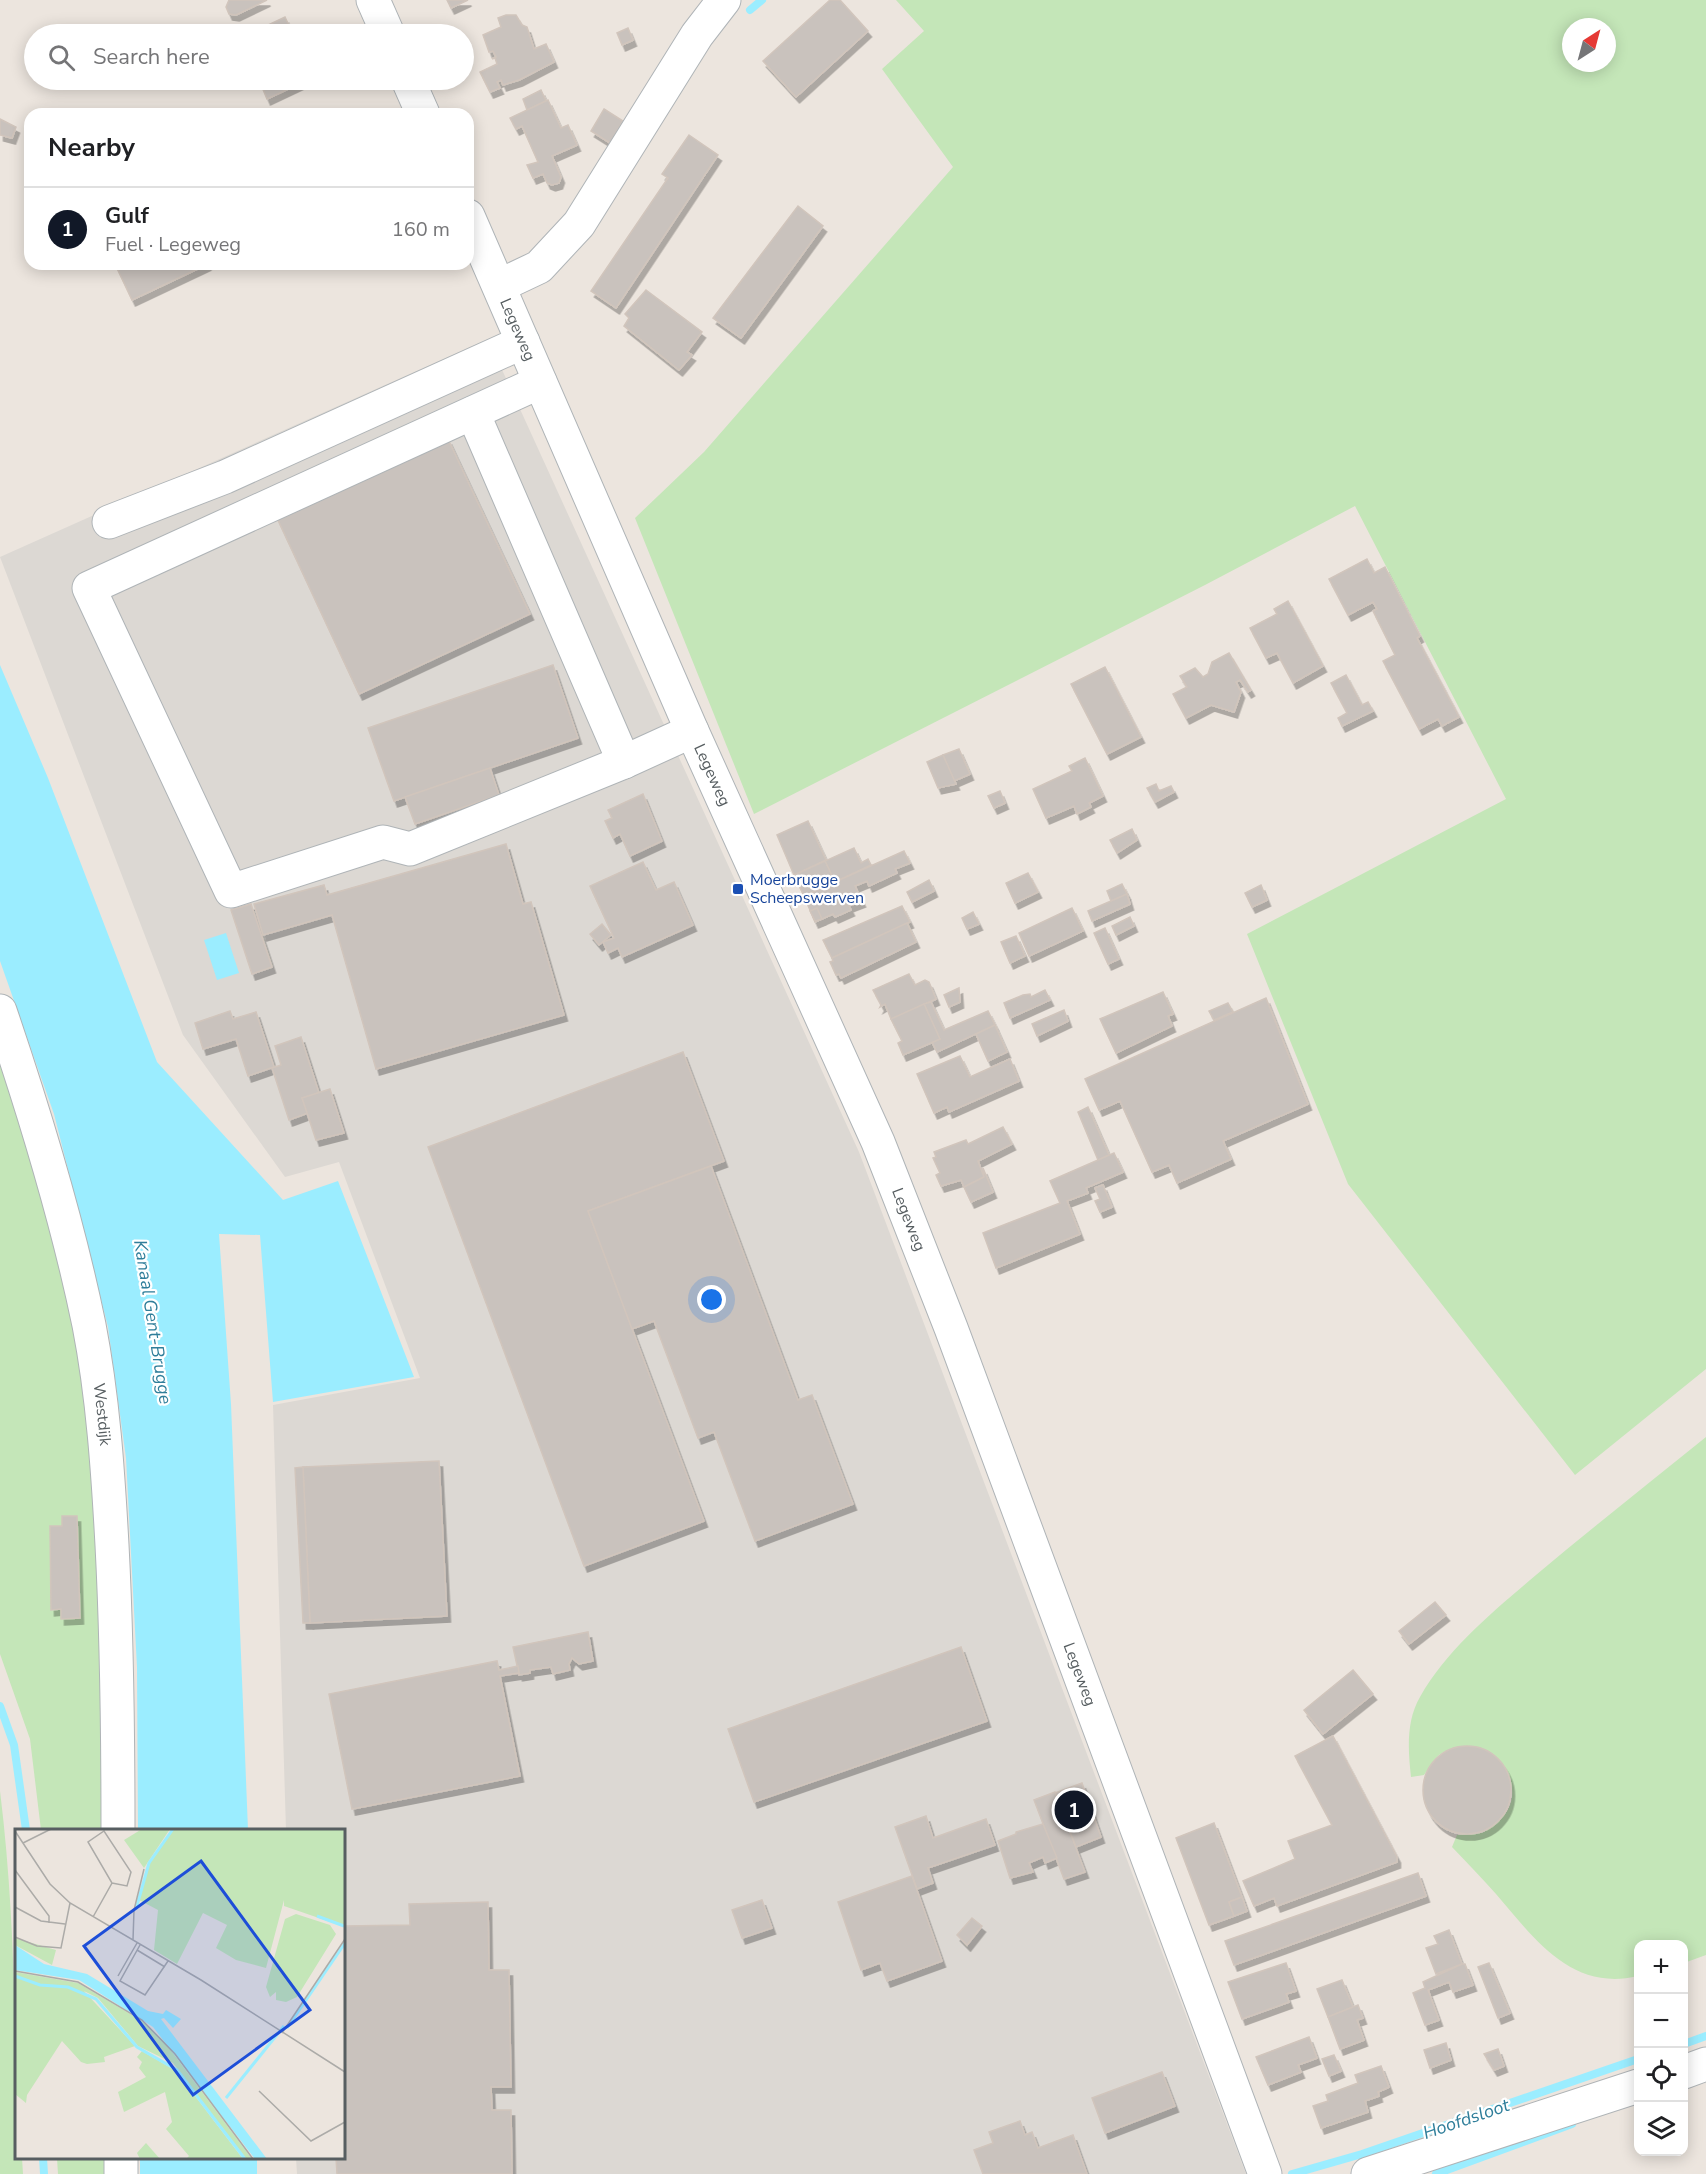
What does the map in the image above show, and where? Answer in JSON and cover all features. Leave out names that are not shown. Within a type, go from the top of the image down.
[{"type":"street","points":[[373,0],[384,24]]},
{"type":"street","name":"Legeweg","points":[[499,286],[539,267],[579,224],[697,35],[724,0]]},
{"type":"street","points":[[412,90],[420,108]]},
{"type":"street","name":"Legeweg","points":[[474,230],[692,731],[878,1142],[921,1251],[1265,2174]]},
{"type":"street","points":[[109,522],[225,477],[523,342]]},
{"type":"street","points":[[540,382],[89,588],[231,891],[384,842],[410,849],[624,762],[692,731]]},
{"type":"street","points":[[473,413],[624,762]]},
{"type":"street","name":"Westdijk","points":[[0,1011],[35,1116],[72,1251],[90,1337],[107,1454],[117,1661],[118,1829]]},
{"type":"street","points":[[1688,2070],[1706,2064]]},
{"type":"street","points":[[1368,2174],[1634,2087]]},
{"type":"street","points":[[120,2159],[121,2174]]},
{"type":"shaded area","points":[[488,339],[859,1152],[1246,2174],[297,2174],[296,2159],[345,2159],[345,1829],[286,1829],[273,1405],[420,1378],[339,1162],[285,1177],[183,1035],[0,557]]},
{"type":"green space","points":[[896,0],[1706,0],[1706,1369],[1575,1475],[1348,1184],[1247,934],[1506,799],[1355,506],[1205,585],[754,814],[635,518],[704,452],[953,167],[882,69],[924,31]]},
{"type":"green space","points":[[0,1056],[24,1122],[77,1333],[95,1461],[106,1829],[41,1829],[30,1739],[0,1654]]},
{"type":"green space","points":[[1706,1437],[1706,1955],[1688,1962],[1688,1940],[1634,1940],[1634,1976],[1614,1979],[1593,1976],[1574,1969],[1556,1957],[1540,1944],[1452,1847],[1457,1835],[1483,1832],[1496,1823],[1508,1810],[1512,1795],[1510,1780],[1503,1766],[1492,1755],[1477,1748],[1460,1747],[1439,1755],[1424,1775],[1411,1777],[1409,1746],[1412,1716],[1415,1706],[1431,1679],[1473,1631],[1557,1557]]},
{"type":"green space","points":[[0,1791],[12,1928],[15,2020],[15,2159],[22,2159],[23,2174],[0,2174]]},
{"type":"green space","points":[[57,2159],[109,2159],[109,2174],[58,2174]]},
{"type":"water","name":"Kanaal Gent-Brugge","points":[[0,665],[48,778],[157,1062],[283,1200],[338,1181],[414,1377],[273,1402],[260,1235],[219,1234],[231,1404],[248,1829],[138,1829],[137,1667],[126,1458],[108,1327],[54,1114],[0,961]]},
{"type":"water","points":[[226,933],[239,973],[217,980],[204,940]]},
{"type":"water","points":[[140,2159],[257,2159],[257,2174],[140,2174]]},
{"type":"building","points":[[229,0],[267,0],[236,15],[229,14],[226,7]]},
{"type":"building","points":[[447,0],[468,0],[451,8]]},
{"type":"building","points":[[830,0],[840,0],[868,31],[796,97],[763,61]]},
{"type":"building","points":[[516,15],[522,25],[527,27],[534,49],[546,44],[554,62],[519,80],[503,85],[501,80],[497,82],[500,88],[490,92],[480,72],[497,64],[495,58],[492,59],[496,57],[493,51],[489,52],[483,35],[501,27],[498,18]]},
{"type":"building","points":[[285,17],[288,24],[270,24]]},
{"type":"building","points":[[628,28],[633,40],[622,45],[617,33]]},
{"type":"building","points":[[263,90],[286,90],[267,99]]},
{"type":"building","points":[[541,90],[546,101],[527,110],[523,99]]},
{"type":"building","points":[[548,100],[561,128],[568,125],[577,145],[552,156],[561,177],[559,183],[552,185],[547,183],[543,174],[533,178],[527,165],[538,162],[522,126],[516,129],[510,118]]},
{"type":"building","points":[[604,109],[623,121],[610,143],[591,131]]},
{"type":"building","points":[[0,119],[16,127],[12,138],[0,135]]},
{"type":"building","points":[[689,135],[718,155],[616,308],[591,291],[668,178],[662,174]]},
{"type":"building","points":[[798,206],[823,226],[741,338],[713,318]]},
{"type":"building","points":[[118,270],[195,270],[132,300]]},
{"type":"building","points":[[646,290],[702,332],[687,352],[692,355],[679,370],[624,326],[629,318],[625,314]]},
{"type":"building","points":[[448,439],[530,614],[359,694],[277,518]]},
{"type":"building","points":[[1367,559],[1374,573],[1385,567],[1420,636],[1417,638],[1459,717],[1442,726],[1438,719],[1419,729],[1383,661],[1395,655],[1373,611],[1377,609],[1373,602],[1348,615],[1329,579]]},
{"type":"building","points":[[1288,601],[1323,666],[1293,683],[1277,653],[1266,658],[1250,628],[1277,614],[1274,609]]},
{"type":"building","points":[[1229,653],[1251,690],[1248,692],[1240,680],[1236,682],[1241,692],[1234,712],[1211,705],[1186,718],[1173,694],[1187,687],[1180,676],[1195,668],[1203,677],[1208,674],[1212,662]]},
{"type":"building","points":[[553,665],[578,738],[394,801],[368,728]]},
{"type":"building","points":[[1105,667],[1141,737],[1107,754],[1071,684]]},
{"type":"building","points":[[1346,675],[1362,705],[1368,702],[1373,711],[1342,726],[1338,718],[1347,713],[1331,683]]},
{"type":"building","points":[[959,749],[970,774],[954,781],[943,755]]},
{"type":"building","points":[[943,755],[956,784],[938,788],[927,762]]},
{"type":"building","points":[[1085,758],[1103,796],[1089,803],[1091,807],[1077,814],[1074,806],[1046,818],[1033,789],[1072,771],[1069,766]]},
{"type":"building","points":[[490,768],[499,795],[415,824],[405,797]]},
{"type":"building","points":[[1156,784],[1159,791],[1171,786],[1174,792],[1155,802],[1147,788]]},
{"type":"building","points":[[1000,791],[1005,803],[994,808],[988,796]]},
{"type":"building","points":[[643,794],[662,841],[630,856],[620,834],[613,838],[605,821],[612,818],[608,810]]},
{"type":"building","points":[[808,821],[826,860],[794,875],[777,835]]},
{"type":"building","points":[[1132,829],[1137,840],[1117,853],[1110,840]]},
{"type":"building","points":[[506,844],[523,904],[531,902],[564,1015],[376,1069],[332,915],[263,935],[254,904],[324,885],[327,895]]},
{"type":"building","points":[[854,848],[861,863],[868,859],[871,865],[835,882],[825,861]]},
{"type":"building","points":[[904,851],[910,863],[895,869],[897,873],[869,886],[867,881],[855,886],[862,901],[849,906],[851,910],[835,917],[833,914],[815,922],[804,896]]},
{"type":"building","points":[[825,861],[835,882],[804,896],[794,875]]},
{"type":"building","points":[[643,862],[656,890],[674,882],[693,925],[622,957],[618,948],[608,953],[603,942],[614,938],[590,886]]},
{"type":"building","points":[[1028,873],[1038,892],[1015,903],[1006,883]]},
{"type":"building","points":[[929,880],[934,891],[912,902],[907,892]]},
{"type":"building","points":[[1122,884],[1127,894],[1111,901],[1107,891]]},
{"type":"building","points":[[1261,885],[1267,900],[1252,907],[1245,893]]},
{"type":"building","points":[[1127,894],[1130,904],[1092,921],[1088,911]]},
{"type":"building","points":[[251,904],[272,967],[252,974],[231,910]]},
{"type":"building","points":[[902,906],[910,922],[832,958],[823,940]]},
{"type":"building","points":[[817,908],[822,919],[815,921],[810,911]]},
{"type":"building","points":[[1072,908],[1083,931],[1029,956],[1019,933]]},
{"type":"building","points":[[973,912],[979,924],[967,929],[962,918]]},
{"type":"building","points":[[1130,917],[1134,926],[1116,935],[1112,926]]},
{"type":"building","points":[[907,923],[916,942],[841,978],[839,974],[836,975],[830,962],[833,961],[832,958]]},
{"type":"building","points":[[602,924],[611,935],[599,945],[590,934]]},
{"type":"building","points":[[1105,928],[1119,959],[1108,964],[1094,933]]},
{"type":"building","points":[[1016,936],[1025,956],[1010,963],[1001,942]]},
{"type":"building","points":[[909,974],[915,985],[925,980],[929,982],[936,999],[891,1019],[885,1004],[880,1007],[873,990]]},
{"type":"building","points":[[959,988],[960,1002],[949,1007],[944,995]]},
{"type":"building","points":[[1045,990],[1050,1000],[1010,1018],[1004,1003],[1023,995],[1030,994],[1031,997]]},
{"type":"building","points":[[1163,992],[1173,1014],[1168,1016],[1172,1026],[1116,1053],[1100,1019]]},
{"type":"building","points":[[1266,998],[1308,1104],[1223,1141],[1231,1159],[1177,1183],[1169,1165],[1152,1172],[1120,1101],[1099,1110],[1085,1079]]},
{"type":"building","points":[[931,1002],[944,1030],[988,1011],[995,1025],[937,1052],[932,1042],[940,1039],[924,1004]]},
{"type":"building","points":[[1228,1003],[1233,1012],[1214,1020],[1209,1011]]},
{"type":"building","points":[[924,1004],[940,1039],[903,1055],[898,1043],[902,1041],[891,1019]]},
{"type":"building","points":[[1064,1010],[1068,1021],[1037,1036],[1032,1024]]},
{"type":"building","points":[[230,1011],[233,1019],[256,1012],[274,1067],[248,1076],[236,1039],[203,1049],[195,1023]]},
{"type":"building","points":[[995,1025],[1007,1052],[988,1061],[976,1034]]},
{"type":"building","points":[[301,1037],[319,1093],[302,1098],[308,1113],[289,1120],[272,1068],[281,1065],[275,1046]]},
{"type":"building","points":[[683,1052],[724,1161],[588,1211],[704,1521],[584,1566],[428,1147]]},
{"type":"building","points":[[960,1056],[970,1077],[1010,1059],[1019,1081],[949,1112],[947,1107],[934,1113],[917,1074]]},
{"type":"building","points":[[330,1089],[344,1133],[316,1140],[302,1098]]},
{"type":"building","points":[[1088,1107],[1109,1155],[1098,1160],[1078,1112]]},
{"type":"building","points":[[1003,1127],[1012,1144],[978,1161],[984,1177],[964,1187],[961,1180],[941,1186],[936,1175],[940,1173],[933,1158],[936,1157],[934,1152],[966,1140],[968,1144]]},
{"type":"building","points":[[1114,1153],[1123,1172],[1086,1188],[1088,1193],[1067,1201],[1080,1234],[996,1268],[983,1233],[1060,1203],[1050,1181]]},
{"type":"building","points":[[711,1166],[798,1400],[812,1395],[853,1504],[755,1541],[714,1432],[698,1438],[654,1321],[632,1329],[588,1211]]},
{"type":"building","points":[[983,1168],[993,1192],[971,1202],[964,1187],[984,1177]]},
{"type":"building","points":[[1103,1185],[1112,1207],[1100,1212],[1095,1201],[1100,1199],[1095,1188]]},
{"type":"building","points":[[439,1461],[447,1616],[310,1623],[303,1467]]},
{"type":"building","points":[[303,1467],[310,1623],[303,1623],[295,1468]]},
{"type":"building","points":[[62,1516],[77,1516],[80,1618],[61,1619],[61,1609],[51,1610],[50,1526],[62,1526]]},
{"type":"building","points":[[1435,1602],[1446,1615],[1409,1644],[1399,1631]]},
{"type":"building","points":[[588,1632],[593,1661],[579,1664],[572,1658],[569,1664],[570,1670],[553,1674],[551,1667],[530,1670],[530,1673],[519,1675],[513,1647]]},
{"type":"building","points":[[961,1647],[987,1721],[754,1802],[728,1729]]},
{"type":"building","points":[[497,1661],[499,1670],[518,1666],[519,1673],[500,1676],[520,1776],[352,1809],[329,1694]]},
{"type":"building","points":[[1353,1670],[1373,1694],[1323,1734],[1304,1710]]},
{"type":"building","points":[[1333,1736],[1397,1857],[1397,1862],[1277,1906],[1274,1898],[1254,1906],[1243,1881],[1295,1859],[1288,1841],[1332,1825],[1295,1756]]},
{"type":"building","points":[[1467,1746],[1484,1749],[1498,1759],[1508,1773],[1511,1790],[1508,1807],[1498,1821],[1484,1831],[1467,1834],[1450,1831],[1436,1821],[1426,1807],[1423,1790],[1426,1773],[1436,1759],[1450,1749]]},
{"type":"building","points":[[1082,1783],[1101,1837],[1076,1847],[1055,1793]]},
{"type":"building","points":[[1055,1792],[1085,1872],[1064,1879],[1034,1800]]},
{"type":"building","points":[[926,1816],[933,1838],[986,1819],[995,1845],[928,1868],[933,1883],[917,1889],[895,1827]]},
{"type":"building","points":[[1214,1823],[1242,1897],[1229,1902],[1234,1916],[1209,1925],[1176,1838]]},
{"type":"building","points":[[1043,1824],[1057,1858],[1045,1863],[1043,1857],[1029,1863],[1033,1872],[1010,1878],[998,1841],[1016,1832]]},
{"type":"building","points":[[1418,1873],[1426,1896],[1234,1965],[1225,1941]]},
{"type":"building","points":[[912,1876],[942,1961],[887,1981],[880,1963],[861,1970],[838,1902]]},
{"type":"building","points":[[1242,1897],[1247,1911],[1234,1916],[1229,1902]]},
{"type":"building","points":[[762,1900],[772,1928],[742,1938],[732,1910]]},
{"type":"building","points":[[488,1902],[489,1970],[509,1970],[511,2087],[491,2087],[492,2110],[511,2110],[512,2174],[337,2174],[336,2159],[345,2159],[345,1926],[410,1925],[409,1904]]},
{"type":"building","points":[[972,1918],[982,1926],[967,1945],[957,1935]]},
{"type":"building","points":[[1449,1930],[1462,1964],[1436,1974],[1426,1948],[1438,1944],[1434,1936]]},
{"type":"building","points":[[1286,1963],[1296,1991],[1286,1994],[1289,2002],[1242,2019],[1228,1982]]},
{"type":"building","points":[[1489,1963],[1510,2013],[1498,2018],[1478,1967]]},
{"type":"building","points":[[1465,1964],[1473,1985],[1453,1992],[1449,1982],[1428,1990],[1439,2020],[1425,2025],[1413,1993],[1425,1988],[1423,1982]]},
{"type":"building","points":[[1342,1980],[1353,2007],[1328,2017],[1317,1989]]},
{"type":"building","points":[[1358,2005],[1363,2018],[1357,2020],[1364,2040],[1340,2049],[1328,2017]]},
{"type":"building","points":[[1309,2037],[1317,2058],[1298,2065],[1301,2072],[1268,2085],[1256,2057]]},
{"type":"building","points":[[1446,2043],[1451,2060],[1430,2068],[1424,2050]]},
{"type":"building","points":[[1498,2049],[1504,2066],[1494,2070],[1484,2054]]},
{"type":"building","points":[[1334,2055],[1341,2071],[1329,2076],[1322,2059]]},
{"type":"building","points":[[1381,2066],[1389,2087],[1378,2092],[1379,2096],[1365,2101],[1368,2112],[1321,2128],[1313,2106],[1328,2101],[1326,2095],[1358,2083],[1355,2075]]},
{"type":"building","points":[[1162,2072],[1175,2106],[1105,2133],[1092,2098]]},
{"type":"building","points":[[1020,2121],[1025,2135],[1032,2132],[1038,2148],[1073,2135],[1087,2174],[983,2174],[974,2150],[993,2143],[989,2132]]},
{"type":"waterway","points":[[750,10],[762,0]]},
{"type":"waterway","points":[[0,1706],[14,1745],[26,1829]]},
{"type":"waterway","name":"Hoofdsloot","points":[[1688,2043],[1706,2036]]},
{"type":"waterway","name":"Hoofdsloot","points":[[1292,2174],[1362,2154],[1634,2060]]},
{"type":"waterway","points":[[1436,2174],[1572,2124]]},
{"type":"waterway","points":[[43,2159],[44,2174]]},
{"type":"place","name":"Moerbrugge Scheepswerven","points":[[738,889]]},
{"type":"place","name":"Gulf","points":[[1074,1810]]}]
